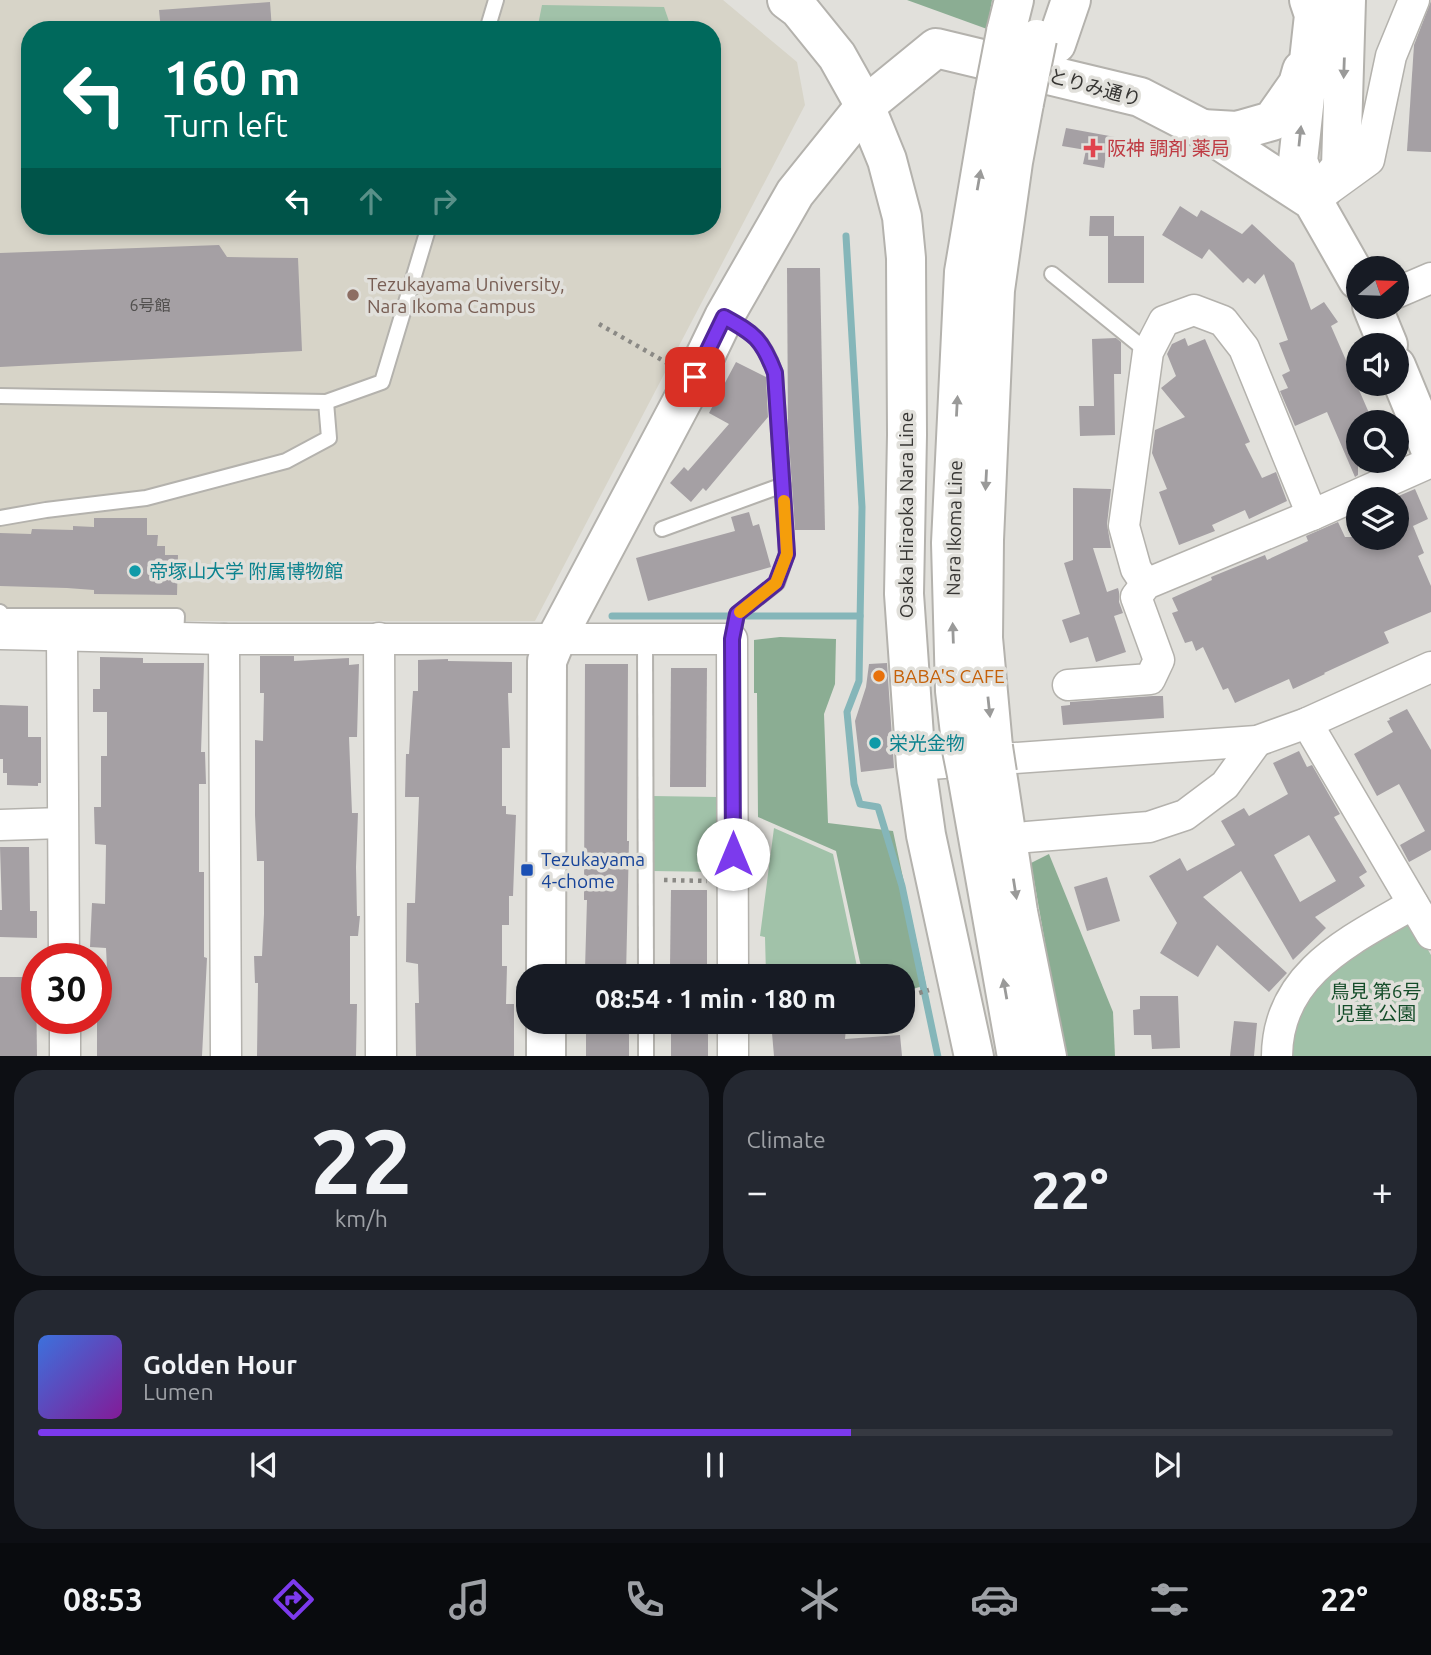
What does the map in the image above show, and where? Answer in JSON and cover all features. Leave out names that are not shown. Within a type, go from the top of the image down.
[{"type":"main road","name":"Osaka Hiraoka Nara Line","points":[[787,0],[799,9],[837,56],[865,106],[887,160],[902,217],[906,258],[907,435],[904,594],[916,765],[926,835],[974,1056]]},
{"type":"main road","name":"Nara Ikoma Line","points":[[1017,1056],[980,761],[984,540],[995,290],[1013,162],[1025,23],[1047,0]]},
{"type":"main road","points":[[1019,101],[1025,23],[1071,0]]},
{"type":"main road","points":[[1313,201],[1298,161],[1321,4]]},
{"type":"main road","points":[[1202,129],[1237,131],[1272,121],[1298,84],[1321,4]]},
{"type":"main road","name":"とりみ通り","points":[[865,106],[936,47],[1140,97],[1202,129],[1313,201],[1346,259]]},
{"type":"main road","name":"Nara Ikoma Line","points":[[1019,101],[964,272],[952,516],[955,691],[980,761],[1018,912],[1047,1056]]},
{"type":"main road","points":[[546,964],[547,661],[724,317],[795,193],[865,106]]},
{"type":"main road","points":[[1408,396],[1431,451]]},
{"type":"main road","points":[[546,1034],[546,1056]]},
{"type":"street","points":[[1313,201],[1369,160],[1391,56],[1414,0]]},
{"type":"street","points":[[1409,287],[1431,278]]},
{"type":"street","points":[[1146,584],[1136,569],[1124,526],[1148,352],[1164,321],[1194,310],[1223,321],[1244,348],[1312,515]]},
{"type":"street","points":[[1068,685],[1150,679],[1159,660],[1136,597],[1146,584],[1312,515],[1431,461]]},
{"type":"street","points":[[0,634],[224,639],[732,639],[733,964]]},
{"type":"street","points":[[62,636],[64,943]]},
{"type":"street","points":[[379,638],[381,1056]]},
{"type":"street","points":[[224,639],[226,1056]]},
{"type":"street","points":[[916,765],[1257,741],[1307,723],[1431,667]]},
{"type":"street","points":[[1307,723],[1431,934]]},
{"type":"street","points":[[1027,837],[1149,827],[1185,815],[1225,785],[1257,741]]},
{"type":"street","points":[[0,825],[62,823]]},
{"type":"street","points":[[1277,1056],[1277,1040],[1292,996],[1318,964],[1413,904]]},
{"type":"street","points":[[65,1034],[65,1056]]},
{"type":"street","points":[[733,1034],[733,1056]]},
{"type":"lane","points":[[490,21],[496,0]]},
{"type":"lane","points":[[0,396],[326,402],[383,382],[426,235]]},
{"type":"lane","points":[[1052,274],[1148,352]]},
{"type":"lane","points":[[724,317],[751,332],[766,348],[775,373],[787,554],[776,583],[737,614],[732,639]]},
{"type":"lane","points":[[0,519],[46,510],[146,498],[286,461],[329,438],[326,402]]},
{"type":"lane","points":[[662,528],[783,485]]},
{"type":"lane","points":[[0,612],[3,616],[177,616],[176,638]]},
{"type":"lane","points":[[645,638],[646,964]]},
{"type":"lane","points":[[646,1034],[646,1056]]},
{"type":"path","points":[[599,324],[695,377]]},
{"type":"path","points":[[645,880],[733,881]]},
{"type":"shaded area","name":"Tezukayama University, Nara Ikoma Campus","points":[[0,0],[723,0],[797,62],[805,105],[535,621],[0,621]]},
{"type":"green space","points":[[907,0],[992,0],[987,29]]},
{"type":"green space","points":[[542,5],[664,7],[669,21],[539,21]]},
{"type":"green space","points":[[780,637],[836,639],[835,684],[824,714],[828,823],[893,831],[926,985],[915,988],[915,964],[860,964],[836,851],[758,817],[754,640]]},
{"type":"green space","points":[[652,796],[718,797],[717,872],[652,871]]},
{"type":"green space","points":[[774,828],[833,854],[856,964],[766,964],[765,937],[760,936]]},
{"type":"green space","points":[[1049,854],[1113,1012],[1115,1056],[1065,1056],[1031,863]]},
{"type":"green space","name":"鳥見 第6号 児童 公園","points":[[1402,923],[1413,925],[1431,955],[1431,1056],[1288,1056],[1301,1006],[1334,964]]},
{"type":"building","points":[[1431,1],[1431,152],[1407,151],[1414,45]]},
{"type":"building","points":[[270,2],[271,21],[160,21],[159,10]]},
{"type":"building","name":"阪神 調剤 薬局","points":[[1066,128],[1115,137],[1111,156],[1106,155],[1104,168],[1083,164],[1086,150],[1062,146]]},
{"type":"building","points":[[1180,206],[1197,217],[1201,210],[1242,234],[1252,224],[1294,263],[1311,310],[1324,302],[1338,322],[1331,326],[1346,360],[1346,396],[1362,396],[1368,410],[1346,410],[1346,456],[1327,412],[1295,426],[1280,391],[1288,388],[1282,375],[1290,371],[1279,343],[1288,340],[1264,274],[1255,284],[1248,278],[1243,283],[1209,249],[1202,259],[1162,235]]},
{"type":"building","points":[[1090,216],[1114,216],[1114,236],[1089,236]]},
{"type":"building","points":[[1108,236],[1144,236],[1144,283],[1108,283]]},
{"type":"building","points":[[219,245],[227,257],[298,258],[302,351],[0,367],[0,253]]},
{"type":"building","points":[[787,268],[820,268],[825,530],[795,530],[788,428]]},
{"type":"building","points":[[1116,338],[1121,342],[1121,374],[1114,374],[1115,435],[1080,436],[1079,406],[1094,406],[1092,339]]},
{"type":"building","points":[[1185,338],[1188,346],[1205,339],[1250,442],[1245,444],[1262,478],[1276,472],[1287,501],[1249,519],[1245,510],[1212,525],[1215,531],[1179,545],[1159,492],[1167,489],[1152,453],[1155,430],[1185,417],[1161,388],[1176,376],[1167,354],[1172,344]]},
{"type":"building","points":[[736,362],[766,377],[768,417],[706,491],[703,488],[691,502],[670,483],[684,467],[688,471],[729,424],[709,413]]},
{"type":"building","points":[[1073,488],[1111,489],[1107,524],[1111,548],[1093,548],[1107,592],[1118,588],[1123,613],[1114,616],[1126,652],[1096,662],[1088,637],[1070,643],[1062,620],[1080,614],[1064,563],[1073,560]]},
{"type":"building","points":[[1415,489],[1428,519],[1413,526],[1424,553],[1418,556],[1431,586],[1431,612],[1384,632],[1389,643],[1293,689],[1289,679],[1235,703],[1228,688],[1223,690],[1203,647],[1196,651],[1192,641],[1185,643],[1172,613],[1178,611],[1172,598],[1212,580],[1211,577],[1265,555],[1267,560],[1308,541],[1306,536],[1338,522],[1346,537],[1346,550],[1409,550],[1409,492]]},
{"type":"building","points":[[749,512],[753,526],[759,524],[771,567],[648,601],[636,558],[735,531],[731,517]]},
{"type":"building","points":[[94,518],[147,518],[147,535],[158,535],[157,546],[165,546],[165,555],[178,555],[177,595],[94,594],[94,590],[0,586],[0,533],[31,534],[32,529],[73,530],[73,526],[94,527]]},
{"type":"building","points":[[260,656],[294,656],[294,661],[349,658],[349,665],[359,664],[357,737],[349,737],[352,813],[358,813],[356,867],[357,916],[360,916],[358,936],[350,936],[350,1004],[357,1004],[356,1056],[257,1056],[258,983],[255,983],[254,956],[262,956],[264,914],[264,861],[257,861],[255,815],[255,740],[263,741],[264,693],[260,693]]},
{"type":"building","points":[[100,657],[143,658],[143,663],[204,663],[201,752],[205,752],[206,784],[199,784],[199,872],[204,872],[204,957],[207,958],[202,1056],[97,1056],[97,1034],[112,1034],[112,943],[90,943],[92,903],[105,904],[106,845],[95,844],[94,807],[101,807],[101,756],[107,756],[107,712],[93,712],[93,689],[100,689]]},
{"type":"building","points":[[418,660],[512,662],[512,693],[508,693],[510,748],[502,748],[502,806],[506,806],[506,814],[516,815],[513,896],[509,896],[509,925],[502,925],[502,966],[507,966],[506,1004],[514,1004],[514,1056],[416,1056],[415,1003],[419,1003],[418,964],[406,962],[407,903],[415,903],[419,797],[405,797],[406,754],[409,754],[413,691],[418,691]]},
{"type":"building","points":[[887,663],[894,768],[861,772],[855,721],[866,687],[869,664]]},
{"type":"building","points":[[585,664],[628,664],[626,964],[585,964],[587,900],[584,900]]},
{"type":"building","points":[[671,668],[707,668],[706,787],[670,787]]},
{"type":"building","points":[[1163,696],[1164,718],[1063,725],[1061,706],[1070,705],[1070,702]]},
{"type":"building","points":[[0,705],[28,706],[28,737],[41,737],[41,783],[38,783],[38,786],[7,785],[7,773],[3,773],[3,759],[0,759]]},
{"type":"building","points":[[1407,709],[1431,750],[1431,850],[1409,862],[1400,845],[1425,831],[1399,784],[1377,796],[1354,754],[1393,732],[1387,721]]},
{"type":"building","points":[[1299,751],[1307,767],[1312,765],[1340,814],[1334,817],[1367,872],[1359,877],[1365,886],[1315,917],[1326,928],[1293,960],[1241,871],[1203,897],[1287,973],[1269,992],[1217,945],[1198,977],[1160,953],[1177,923],[1149,876],[1180,858],[1187,871],[1235,845],[1221,821],[1244,808],[1249,816],[1288,794],[1273,763]],"holes":[[[1309,835],[1336,881],[1300,902],[1274,855]]]},
{"type":"building","points":[[0,847],[29,847],[30,911],[37,911],[37,938],[0,937]]},
{"type":"building","points":[[1107,877],[1120,921],[1087,931],[1074,887]]},
{"type":"building","points":[[671,890],[707,890],[707,964],[670,964]]},
{"type":"building","points":[[0,977],[21,977],[21,1034],[37,1034],[37,1056],[0,1056]]},
{"type":"building","points":[[1140,996],[1178,996],[1180,1048],[1152,1049],[1151,1035],[1134,1035],[1133,1010],[1140,1009]]},
{"type":"building","points":[[1234,1021],[1257,1023],[1254,1056],[1230,1056]]},
{"type":"building","points":[[586,1034],[629,1034],[629,1056],[586,1056]]},
{"type":"building","points":[[671,1034],[708,1034],[708,1056],[671,1056]]},
{"type":"building","points":[[772,1034],[845,1034],[845,1039],[900,1035],[902,1056],[774,1056]]},
{"type":"waterway","points":[[846,236],[862,507],[859,681],[847,712],[854,784],[860,804],[878,807],[902,886],[938,1056]]},
{"type":"waterway","points":[[612,616],[860,616]]},
{"type":"slow traffic","points":[[740,612],[776,583],[787,554],[784,501]]},
{"type":"place","name":"阪神 調剤 薬局","points":[[1093,148]]},
{"type":"place","name":"Tezukayama University, Nara Ikoma Campus","points":[[353,295]]},
{"type":"place","name":"帝塚山大学 附属博物館","points":[[135,571]]},
{"type":"place","name":"BABA'S CAFE","points":[[879,676]]},
{"type":"place","name":"栄光金物","points":[[875,743]]},
{"type":"place","name":"Tezukayama 4-chome","points":[[527,870]]},
{"type":"route","points":[[695,377],[724,317],[751,332],[766,348],[775,373],[787,554],[776,583],[737,614],[732,639],[733,854]]}]
